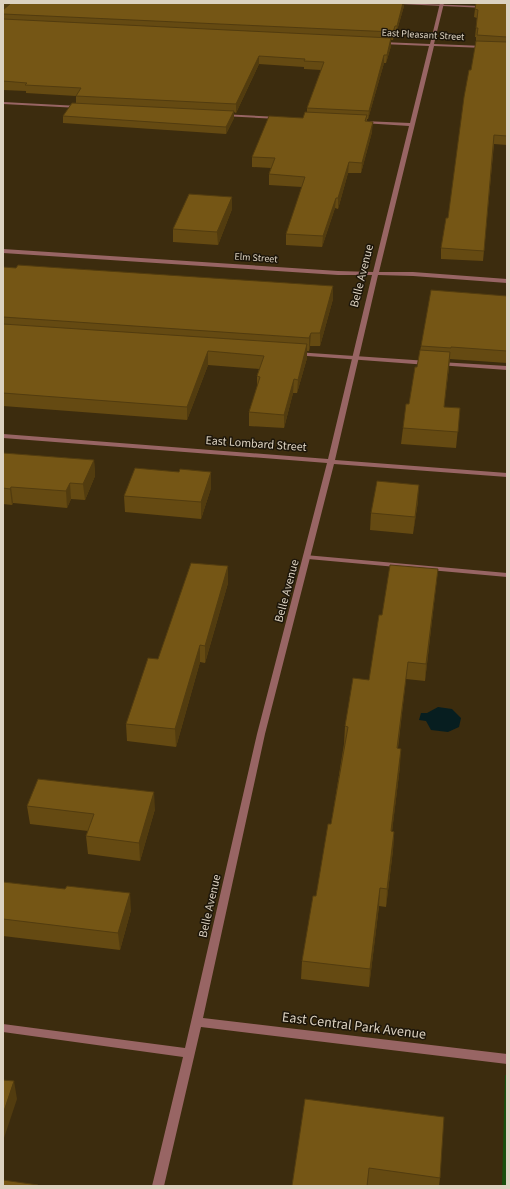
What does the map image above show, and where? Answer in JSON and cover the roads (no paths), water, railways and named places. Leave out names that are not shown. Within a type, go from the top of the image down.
[{"type":"street","points":[[400,3],[507,8]]},
{"type":"street","name":"Belle Avenue","points":[[158,1186],[197,1022],[261,734],[332,461],[375,274],[442,4]]},
{"type":"street","name":"East Pleasant Street","points":[[376,42],[492,48]]},
{"type":"street","points":[[3,103],[82,107]]},
{"type":"street","points":[[215,114],[286,118]]},
{"type":"street","points":[[357,122],[412,125]]},
{"type":"street","name":"Elm Street","points":[[3,251],[338,273],[412,274],[507,281]]},
{"type":"street","points":[[286,353],[507,368]]},
{"type":"street","name":"East Lombard Street","points":[[3,436],[507,475]]},
{"type":"street","points":[[308,557],[507,575]]},
{"type":"street","name":"East Central Park Avenue","points":[[197,1022],[507,1059]]},
{"type":"street","points":[[3,1028],[189,1053]]},
{"type":"water","points":[[438,707],[452,709],[461,718],[459,727],[448,732],[431,730],[426,721],[419,720],[421,713],[427,713]]}]
